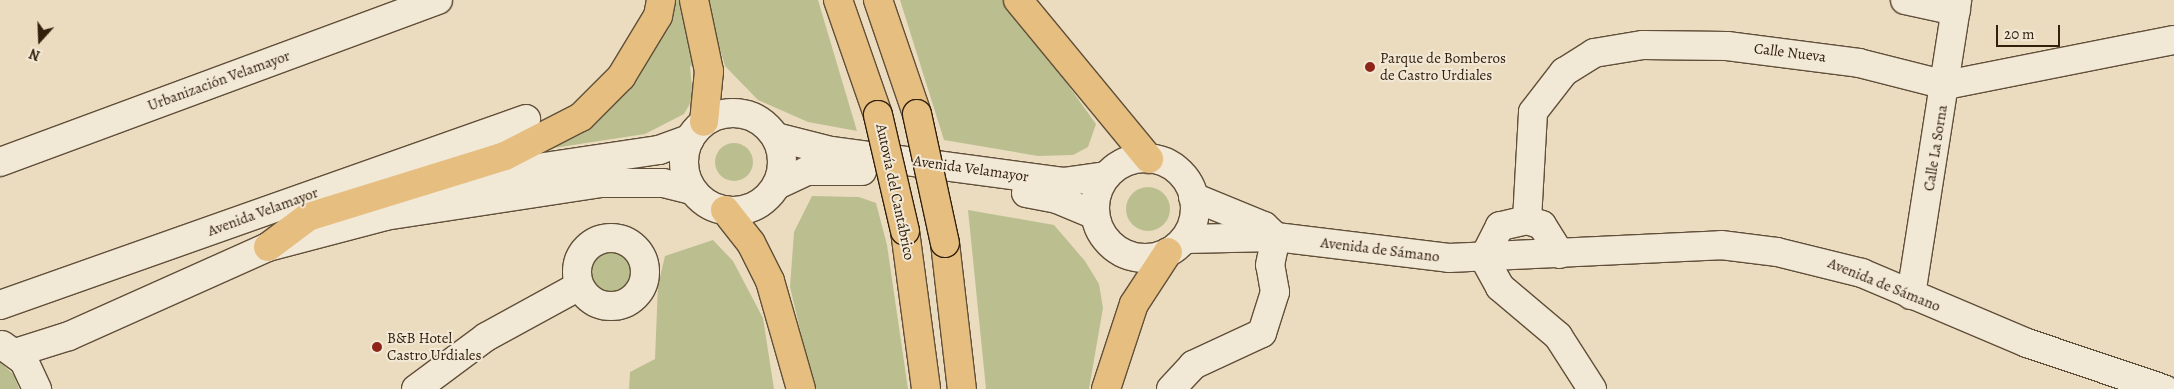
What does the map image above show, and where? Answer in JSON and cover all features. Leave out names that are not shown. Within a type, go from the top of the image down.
[{"type":"highway","points":[[268,247],[308,217],[505,156],[581,117],[620,77],[658,16],[661,0]]},
{"type":"highway","points":[[694,0],[709,71],[697,130]]},
{"type":"highway","name":"Autovía del Cantábrico","points":[[838,0],[878,115],[905,231],[926,389]]},
{"type":"highway","points":[[878,0],[917,114],[944,243],[962,389]]},
{"type":"highway","points":[[1018,0],[1149,159]]},
{"type":"highway","points":[[725,210],[751,243],[770,281],[801,389]]},
{"type":"highway","points":[[1106,389],[1134,304],[1176,246]]},
{"type":"street","name":"Urbanización Velamayor","points":[[0,162],[438,0]]},
{"type":"street","points":[[1905,0],[1957,6]]},
{"type":"street","name":"Calle La Sorna","points":[[1911,295],[1946,85],[1957,6]]},
{"type":"street","name":"Calle Nueva","points":[[1527,220],[1533,112],[1564,72],[1594,53],[1643,45],[1727,46],[1859,63],[1946,85],[2174,40]]},
{"type":"street","points":[[69,336],[36,386],[8,349],[69,336],[268,247],[385,216],[601,183],[663,183],[692,190],[712,207],[725,210],[755,206],[777,185],[782,161],[776,137],[756,118],[730,112],[659,150],[517,171],[414,196],[385,216]]},
{"type":"street","name":"Avenida Velamayor","points":[[0,305],[526,120]]},
{"type":"street","points":[[692,190],[684,165],[697,130]]},
{"type":"street","name":"Avenida Velamayor","points":[[776,137],[831,151],[1063,182],[1106,176]]},
{"type":"street","points":[[1149,159],[1177,170],[1193,197],[1192,226],[1176,246],[1142,258],[1116,249],[1099,229],[1095,216],[1099,188],[1106,176],[1132,160],[1149,159]]},
{"type":"street","name":"Avenida Velamayor","points":[[777,185],[807,171],[854,170],[1040,196],[1095,216]]},
{"type":"street","name":"Avenida de Sámano","points":[[1193,197],[1264,226],[1276,237]]},
{"type":"street","points":[[1560,254],[1542,225],[1527,220],[1500,226],[1484,258],[1500,287],[1558,336],[1592,389]]},
{"type":"street","points":[[1171,389],[1192,365],[1262,333],[1274,292],[1270,265],[1276,237]]},
{"type":"street","name":"Avenida de Sámano","points":[[1176,246],[1276,237],[1411,255],[1484,258],[1721,245],[1819,260],[2028,343],[2164,389]]},
{"type":"street","points":[[416,389],[486,337],[579,286]]},
{"type":"green space","points":[[673,0],[681,0],[697,65],[690,66],[693,98],[684,114],[645,134],[547,149],[628,86],[663,31]]},
{"type":"green space","points":[[705,0],[818,0],[857,131],[808,122],[758,100],[725,66]]},
{"type":"green space","points":[[900,0],[1007,0],[1096,124],[1088,147],[1073,155],[1038,156],[944,140]]},
{"type":"green space","points":[[734,143],[748,148],[753,162],[748,176],[734,181],[720,176],[715,162],[720,148]]},
{"type":"green space","points":[[1148,187],[1160,191],[1166,197],[1170,209],[1166,221],[1160,227],[1148,231],[1136,227],[1130,221],[1126,209],[1130,197],[1136,191]]},
{"type":"green space","points":[[812,196],[859,197],[876,203],[887,245],[908,389],[814,389],[790,287],[794,232]]},
{"type":"green space","points":[[968,210],[1054,225],[1085,261],[1099,284],[1103,308],[1089,389],[986,389]]},
{"type":"green space","points":[[713,240],[733,261],[763,318],[774,389],[629,389],[630,372],[655,359],[658,285],[665,256]]},
{"type":"green space","points":[[607,252],[615,252],[626,258],[632,273],[626,288],[615,294],[607,294],[596,288],[590,277],[590,269],[596,258]]},
{"type":"green space","points":[[0,362],[14,375],[19,389],[0,389]]},
{"type":"place","name":"Parque de Bomberos de Castro Urdiales","points":[[1370,67]]},
{"type":"place","name":"B&B Hotel Castro Urdiales","points":[[377,347]]}]
